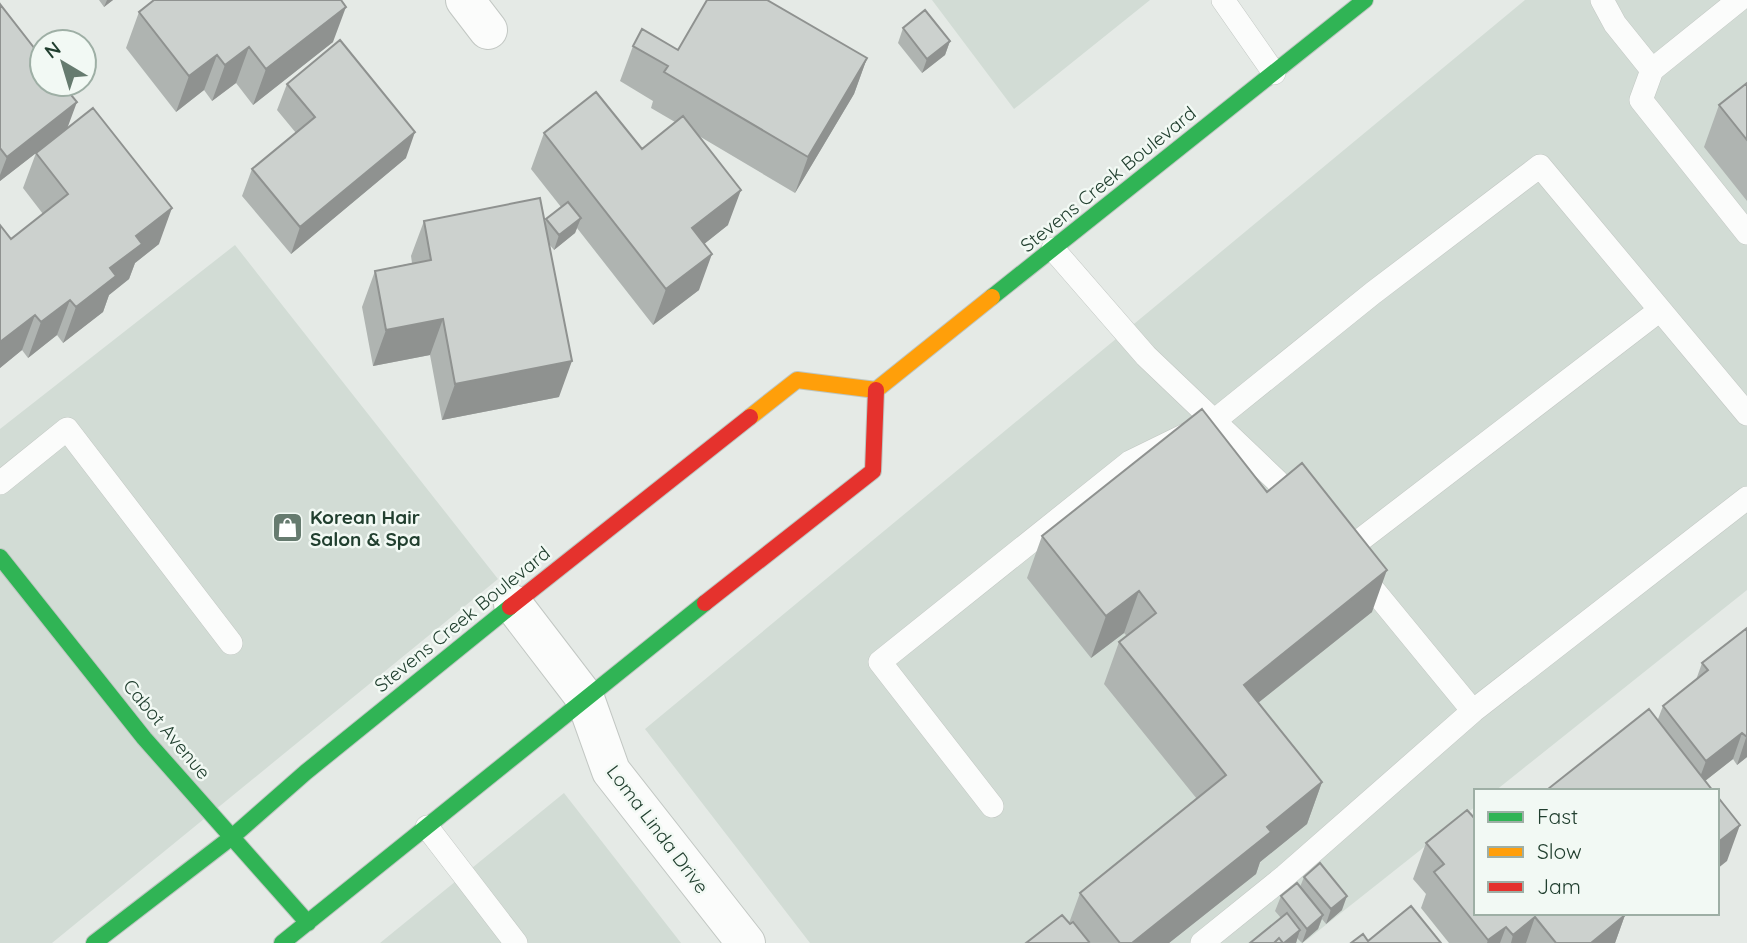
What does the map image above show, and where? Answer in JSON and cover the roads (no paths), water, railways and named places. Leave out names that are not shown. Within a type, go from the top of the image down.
[{"type":"main road","name":"Stevens Creek Boulevard","points":[[94,943],[232,837],[306,772],[513,604],[797,380],[876,390],[1365,0]]},
{"type":"main road","points":[[282,943],[585,698],[873,471],[876,390]]},
{"type":"main road","name":"Cabot Avenue","points":[[0,557],[145,738],[308,923]]},
{"type":"street","points":[[465,0],[488,30]]},
{"type":"street","name":"Loma Linda Drive","points":[[513,604],[585,698],[611,771],[746,943]]},
{"type":"lane","points":[[1223,0],[1274,73]]},
{"type":"lane","points":[[1602,0],[1615,24],[1652,71]]},
{"type":"lane","points":[[1739,0],[1652,71],[1641,100],[1747,233]]},
{"type":"lane","points":[[992,806],[880,662],[1129,462],[1214,421],[1373,293],[1540,166],[1747,414]]},
{"type":"lane","points":[[1053,249],[1146,356],[1276,480],[1309,517]]},
{"type":"lane","points":[[1342,554],[1660,310]]},
{"type":"lane","points":[[0,482],[67,429],[232,643]]},
{"type":"lane","points":[[1202,943],[1285,876],[1473,712],[1747,498]]},
{"type":"lane","points":[[1326,536],[1368,582],[1473,712]]},
{"type":"lane","points":[[428,827],[516,943]]},
{"type":"place","name":"Korean Hair Salon & Spa","points":[[287,528]]}]
